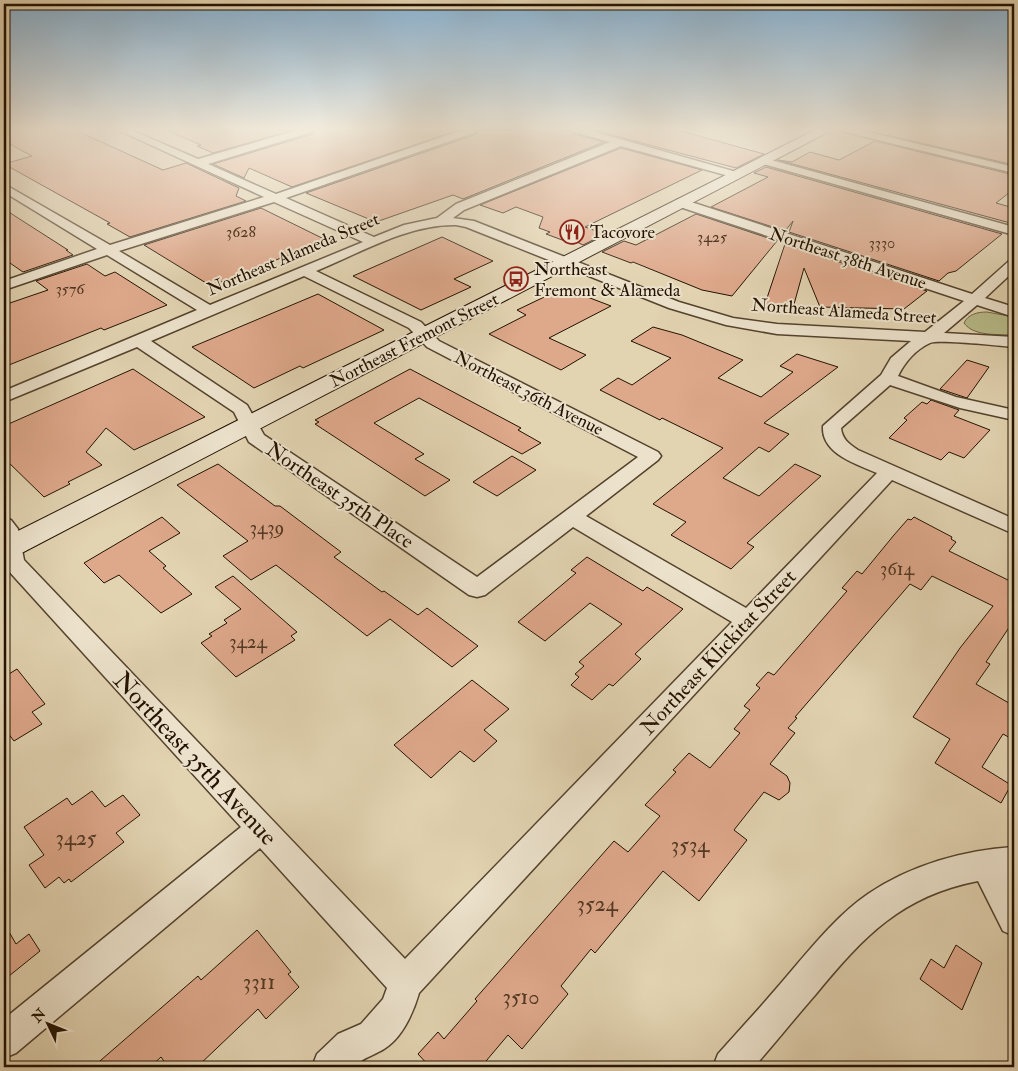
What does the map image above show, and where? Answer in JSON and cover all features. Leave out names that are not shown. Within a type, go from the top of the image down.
[{"type":"main road","name":"Northeast Fremont Street","points":[[6,541],[249,425],[726,180]]},
{"type":"street","points":[[235,180],[374,242]]},
{"type":"street","points":[[4,286],[108,250],[327,180]]},
{"type":"street","points":[[442,220],[460,207],[527,180]]},
{"type":"street","points":[[832,180],[1014,231]]},
{"type":"street","points":[[4,187],[209,311]]},
{"type":"street","name":"Northeast 38th Avenue","points":[[681,203],[1014,312]]},
{"type":"street","name":"Northeast Alameda Street","points":[[4,396],[374,242],[415,226],[442,220],[469,224],[674,305],[731,322],[777,329],[1014,342]]},
{"type":"street","points":[[1014,264],[945,326],[903,356],[888,378],[832,426],[831,431],[842,448],[890,472],[1014,527]]},
{"type":"street","name":"Northeast 36th Avenue","points":[[305,271],[415,325],[433,344],[651,456],[572,516]]},
{"type":"street","name":"Northeast 35th Place","points":[[138,340],[241,410],[256,438],[477,590],[572,516]]},
{"type":"street","points":[[888,378],[945,400],[986,411],[1014,415]]},
{"type":"street","name":"Northeast Klickitat Street","points":[[340,1057],[373,1036],[397,1009],[405,983],[890,472]]},
{"type":"street","points":[[572,516],[748,620]]},
{"type":"street","name":"Northeast 35th Avenue","points":[[6,541],[14,564],[405,983]]},
{"type":"street","points":[[4,1041],[261,828]]},
{"type":"street","points":[[731,1067],[844,935],[891,897],[917,884],[953,871],[1000,863],[1014,920]]},
{"type":"green space","points":[[987,312],[1014,317],[1014,335],[980,333],[964,323],[968,317],[974,314]]},
{"type":"building","points":[[33,180],[222,180],[239,188],[236,196],[246,201],[130,237],[107,224],[110,223]]},
{"type":"building","points":[[276,180],[312,180],[292,187]]},
{"type":"building","points":[[344,180],[510,180],[463,199],[453,195],[376,222],[306,193]]},
{"type":"building","points":[[542,180],[682,180],[585,227],[605,234],[583,245],[577,242],[573,244],[546,234],[550,232],[539,228],[543,217],[516,207],[503,213],[480,205]]},
{"type":"building","points":[[762,180],[812,180],[1002,234],[956,271],[948,273],[939,281],[789,232],[793,221],[785,231],[711,207]]},
{"type":"building","points":[[852,180],[1014,180],[1014,189],[996,203],[1014,208],[1014,224]]},
{"type":"building","points":[[261,208],[326,240],[211,286],[144,245]]},
{"type":"building","points":[[4,209],[73,255],[23,272],[4,259]]},
{"type":"building","points":[[696,214],[777,241],[732,296],[702,290],[633,262],[631,263],[602,252],[624,241],[636,245]]},
{"type":"building","points":[[442,237],[493,261],[454,279],[471,287],[421,310],[353,276]]},
{"type":"building","points":[[785,244],[927,291],[904,309],[820,307],[804,268],[793,308],[765,304]]},
{"type":"building","points":[[87,264],[105,276],[115,272],[167,305],[104,330],[101,328],[4,367],[4,305],[48,290],[36,281]]},
{"type":"building","points":[[561,289],[569,290],[611,306],[549,338],[586,355],[561,370],[489,334],[526,315],[517,310]]},
{"type":"building","points":[[318,294],[384,330],[303,368],[300,366],[254,388],[192,347]]},
{"type":"building","points":[[653,327],[682,335],[743,360],[718,378],[761,397],[793,372],[780,366],[797,354],[838,367],[764,423],[789,434],[769,452],[759,447],[723,478],[759,496],[795,464],[821,476],[747,543],[754,547],[731,569],[671,535],[686,522],[653,504],[723,448],[662,418],[660,420],[600,390],[618,378],[632,385],[671,358],[631,341]]},
{"type":"building","points":[[967,360],[989,367],[967,398],[940,389]]},
{"type":"building","points":[[133,369],[205,417],[134,450],[106,428],[86,452],[102,465],[68,482],[70,484],[44,497],[4,458],[4,426]]},
{"type":"building","points":[[410,369],[521,428],[518,430],[541,443],[522,454],[419,398],[374,423],[424,454],[415,459],[450,480],[425,496],[315,424],[319,422],[315,420]]},
{"type":"building","points":[[931,400],[959,410],[954,416],[990,430],[964,458],[949,452],[941,460],[889,438],[907,420],[904,418],[922,402],[927,404]]},
{"type":"building","points":[[512,456],[536,470],[497,496],[473,482]]},
{"type":"building","points":[[218,464],[275,506],[280,506],[341,552],[334,557],[382,592],[384,591],[418,615],[427,608],[478,646],[452,667],[390,619],[367,636],[276,565],[251,580],[223,556],[248,541],[177,485]]},
{"type":"building","points":[[162,517],[180,533],[149,551],[166,566],[163,568],[192,594],[161,613],[119,575],[104,583],[84,563]]},
{"type":"building","points":[[914,517],[952,537],[951,539],[956,542],[949,551],[1012,582],[1014,579],[1014,620],[986,662],[990,664],[976,684],[1014,706],[1014,740],[1003,734],[982,767],[1011,785],[1001,803],[935,763],[950,739],[913,717],[960,648],[993,606],[932,576],[921,590],[910,584],[795,717],[797,718],[788,728],[795,733],[770,764],[787,776],[790,783],[789,792],[779,800],[764,792],[734,830],[747,840],[699,901],[663,871],[595,953],[591,949],[561,986],[568,994],[522,1049],[508,1035],[481,1067],[430,1067],[418,1054],[438,1032],[444,1039],[477,1001],[475,999],[614,841],[628,852],[660,816],[645,805],[676,772],[673,770],[689,753],[710,768],[740,733],[734,729],[750,710],[744,706],[760,688],[756,685],[768,672],[774,675],[847,591],[842,588],[857,571],[862,574],[908,519],[911,520]]},
{"type":"building","points":[[587,557],[643,591],[647,587],[683,609],[635,654],[641,659],[613,686],[609,684],[592,700],[571,685],[579,677],[575,674],[584,666],[579,662],[622,624],[590,603],[545,641],[518,622],[576,573],[571,570]]},
{"type":"building","points":[[233,576],[297,632],[291,636],[295,640],[236,677],[201,643],[212,636],[209,634],[227,623],[224,620],[241,609],[215,587]]},
{"type":"building","points":[[17,669],[45,704],[32,712],[42,724],[14,741],[4,728],[4,677]]},
{"type":"building","points":[[472,680],[509,709],[484,730],[497,741],[474,762],[460,751],[431,778],[394,745]]},
{"type":"building","points":[[92,791],[105,807],[123,795],[140,815],[116,833],[124,842],[71,882],[69,879],[64,883],[59,877],[45,888],[29,865],[44,855],[24,827],[67,798],[72,805]]},
{"type":"building","points":[[4,923],[16,944],[29,934],[40,951],[4,980]]},
{"type":"building","points":[[257,930],[291,972],[288,974],[299,987],[266,1019],[258,1009],[197,1067],[168,1067],[161,1057],[150,1067],[93,1067],[198,976],[201,980]]},
{"type":"building","points":[[956,945],[982,963],[962,1010],[920,979],[931,959],[944,968]]},
{"type":"place","name":"Tacovore","points":[[572,232]]},
{"type":"place","name":"Northeast Fremont & Alameda","points":[[516,279]]}]
